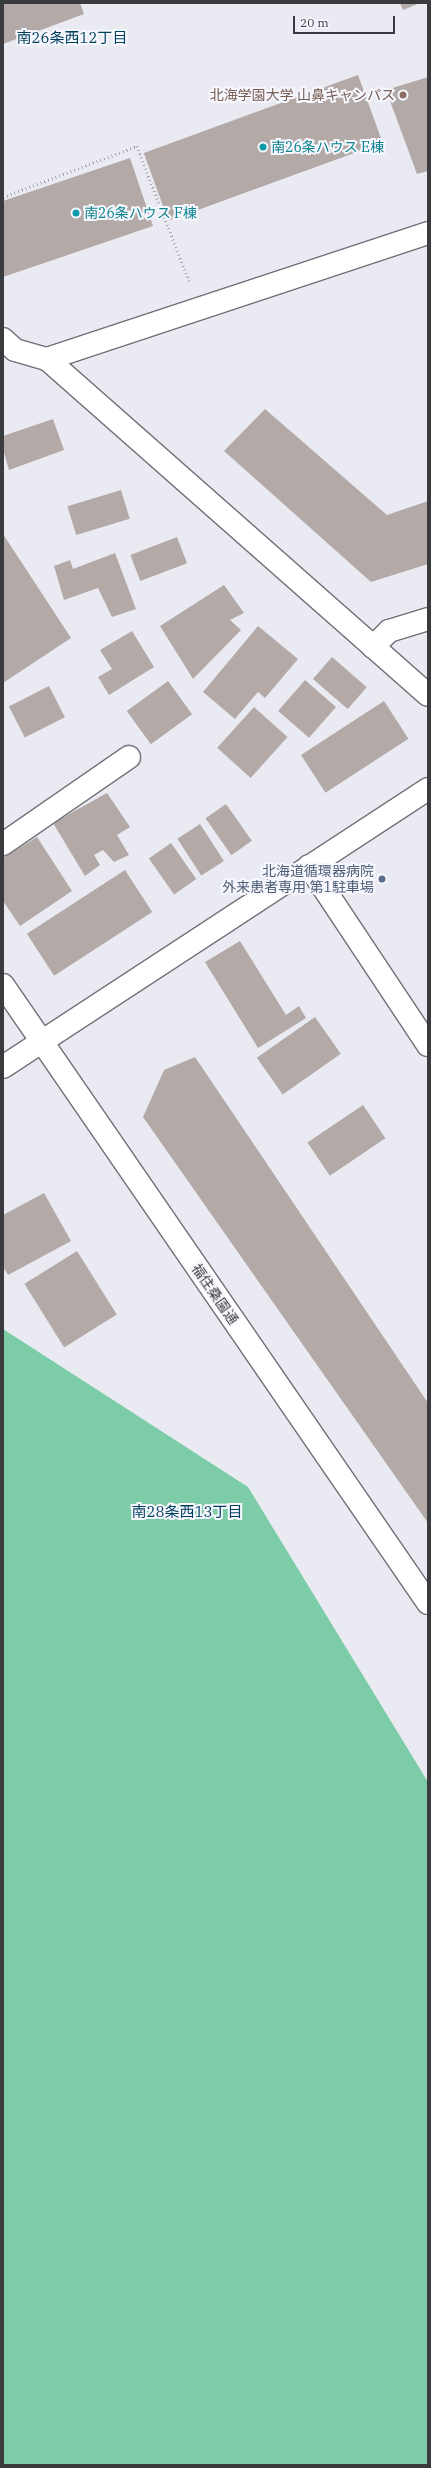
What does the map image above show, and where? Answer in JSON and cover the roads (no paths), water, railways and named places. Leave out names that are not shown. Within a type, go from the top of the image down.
[{"type":"street","points":[[47,359],[428,233]]},
{"type":"street","points":[[3,339],[15,350],[47,359],[428,695]]},
{"type":"street","points":[[373,647],[389,631],[428,619]]},
{"type":"street","points":[[3,844],[129,757]]},
{"type":"street","points":[[3,1067],[428,789]]},
{"type":"street","points":[[309,866],[428,1046]]},
{"type":"street","name":"福住桑園通","points":[[3,985],[428,1603]]},
{"type":"place","name":"北海学園大学 山鼻キャンパス","points":[[403,95]]},
{"type":"place","name":"南26条ハウス E棟","points":[[263,147]]},
{"type":"place","name":"南26条ハウス F棟","points":[[76,213]]},
{"type":"place","name":"北海道循環器病院 外来患者専用 第1駐車場","points":[[382,879]]},
{"type":"district","name":"南26条西12丁目","points":[[72,38]]},
{"type":"district","name":"南28条西13丁目","points":[[187,1512]]}]
